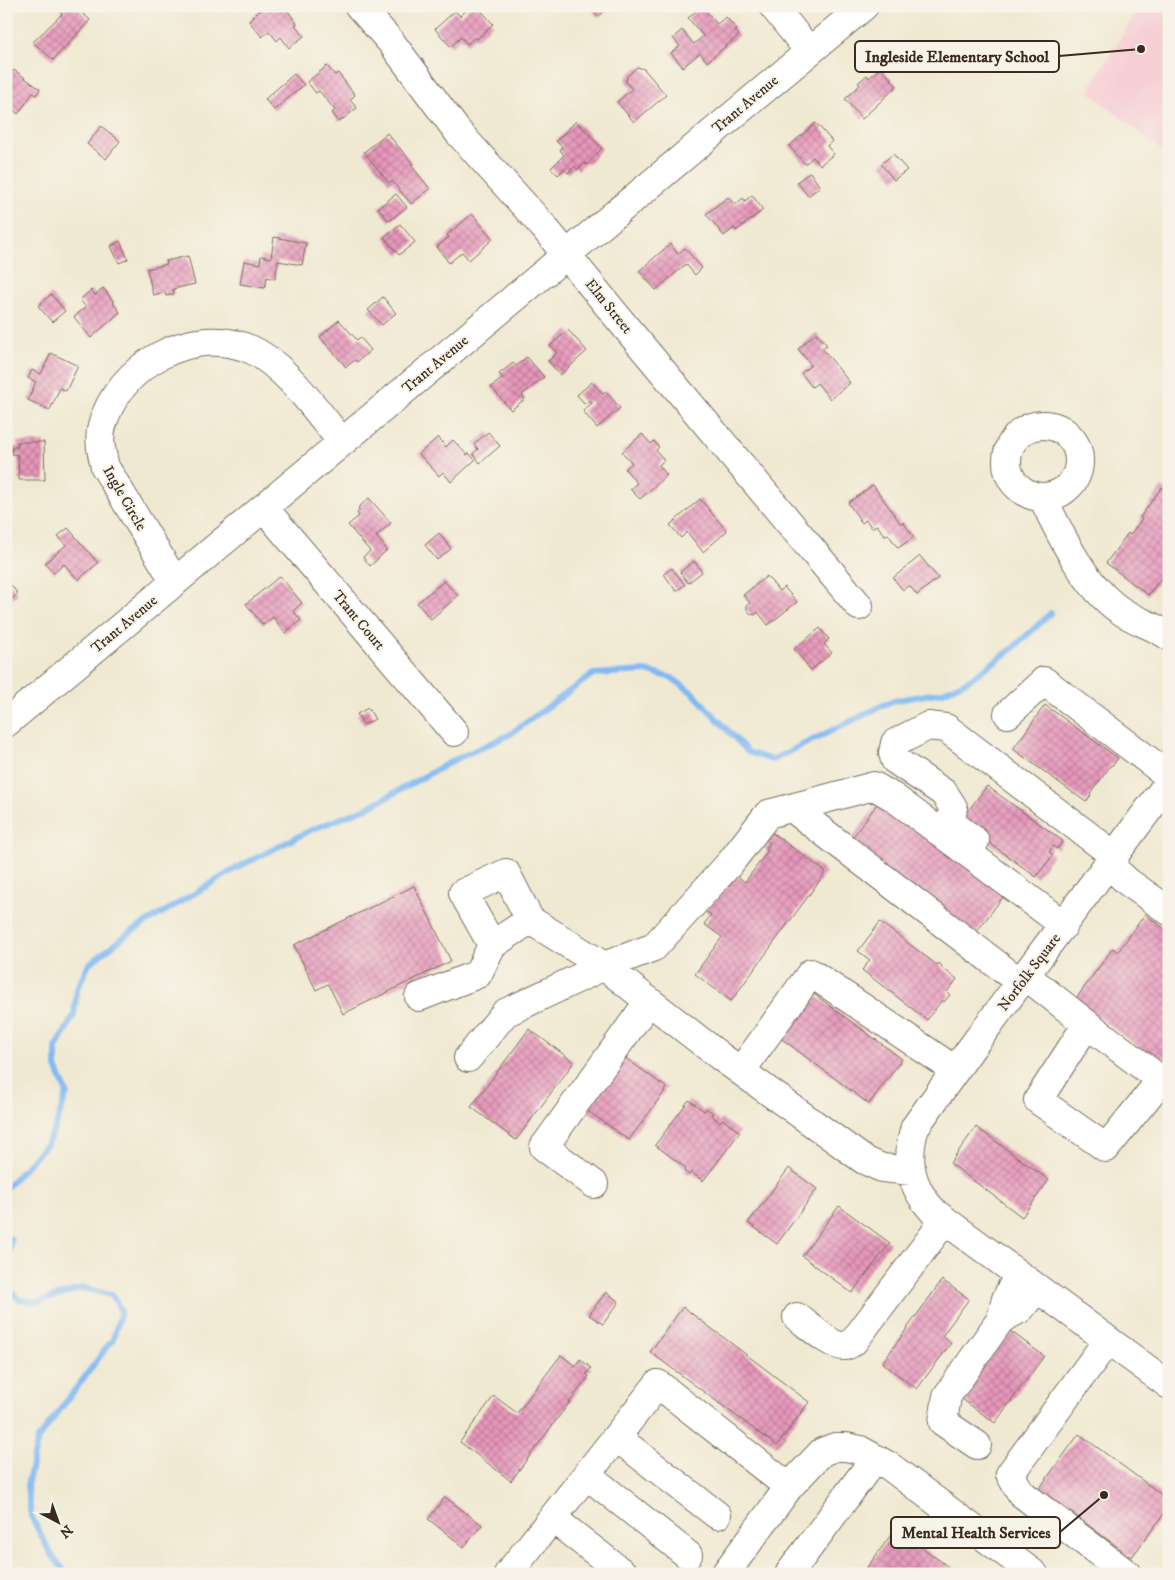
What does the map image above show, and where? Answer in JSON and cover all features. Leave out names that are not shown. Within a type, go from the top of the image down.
[{"type":"street","points":[[773,6],[809,52]]},
{"type":"street","name":"Trant Avenue","points":[[6,722],[864,6]]},
{"type":"street","name":"Elm Street","points":[[364,8],[458,132],[543,226],[740,466],[859,606]]},
{"type":"street","name":"Ingle Circle","points":[[175,582],[105,467],[101,450],[101,428],[108,407],[128,380],[146,364],[167,351],[189,344],[213,341],[232,342],[253,350],[273,363],[286,376],[342,442]]},
{"type":"street","points":[[1043,498],[1065,542],[1091,582],[1105,598],[1122,612],[1169,636]]},
{"type":"street","name":"Trant Court","points":[[264,508],[454,732]]},
{"type":"street","points":[[1008,714],[1044,681],[1169,776]]},
{"type":"street","points":[[1068,919],[951,823],[952,807],[944,793],[895,760],[892,753],[896,743],[928,726],[946,728],[1112,860],[1128,882],[1169,911]]},
{"type":"street","name":"Norfolk Square","points":[[1169,782],[915,1127],[909,1160],[917,1189],[927,1205],[944,1220],[1169,1385]]},
{"type":"street","points":[[468,1058],[505,1013],[604,966],[654,947],[730,863],[768,814],[874,786],[893,797],[1068,919]]},
{"type":"street","points":[[792,808],[1023,979],[1087,1024],[1165,1080],[1106,1148],[1038,1100],[1087,1024]]},
{"type":"street","points":[[492,945],[463,893],[506,873],[530,920],[604,966],[740,1071],[864,1160],[882,1168],[911,1171]]},
{"type":"street","points":[[419,997],[478,974],[492,945],[530,920]]},
{"type":"street","points":[[740,1071],[811,973],[956,1070]]},
{"type":"street","points":[[594,1184],[544,1147],[649,1001]]},
{"type":"street","points":[[796,1317],[842,1347],[849,1345],[854,1341],[944,1220]]},
{"type":"street","points":[[977,1446],[943,1422],[947,1396],[1002,1319],[1020,1309],[1027,1282]]},
{"type":"street","points":[[1107,1341],[1010,1474],[1021,1493],[1127,1574]]},
{"type":"street","points":[[508,1574],[658,1384],[789,1487]]},
{"type":"street","points":[[616,1437],[717,1515]]},
{"type":"street","points":[[725,1574],[789,1487],[822,1452],[846,1447],[860,1450],[889,1466],[1034,1574]]},
{"type":"street","points":[[789,1574],[875,1458]]},
{"type":"street","points":[[587,1475],[688,1555]]},
{"type":"street","points":[[552,1518],[624,1574]]},
{"type":"shaded area","points":[[1140,6],[1169,6],[1169,157],[1088,91]]},
{"type":"building","points":[[66,6],[75,6],[90,20],[53,60],[33,42],[62,14],[60,12]]},
{"type":"building","points":[[264,6],[282,6],[284,10],[286,8],[297,24],[295,25],[304,36],[289,48],[281,37],[277,41],[269,31],[262,37],[249,21]]},
{"type":"building","points":[[471,6],[477,6],[493,24],[477,39],[475,37],[467,44],[461,37],[451,47],[435,29],[455,11],[460,16]]},
{"type":"building","points":[[589,6],[610,6],[598,17]]},
{"type":"building","points":[[702,6],[717,24],[726,17],[739,35],[707,62],[700,53],[683,67],[671,53],[680,46],[673,38],[682,30],[694,44],[703,36],[688,18]]},
{"type":"building","points":[[327,66],[335,75],[338,73],[355,95],[350,100],[357,108],[339,122],[332,113],[335,110],[319,91],[316,93],[307,82]]},
{"type":"building","points":[[637,67],[644,69],[666,95],[634,122],[617,102],[632,89],[626,82],[627,76]]},
{"type":"building","points":[[881,67],[897,86],[862,119],[845,99],[860,85],[858,83],[867,75],[869,78]]},
{"type":"building","points":[[14,70],[40,89],[36,95],[33,93],[18,114],[11,108],[6,115],[6,78]]},
{"type":"building","points":[[294,74],[304,85],[274,110],[265,99]]},
{"type":"building","points":[[576,121],[602,148],[587,165],[585,163],[578,170],[575,166],[568,173],[564,169],[558,175],[551,168],[564,155],[560,150],[562,147],[556,141]]},
{"type":"building","points":[[816,123],[832,141],[827,146],[834,154],[820,165],[813,157],[805,164],[789,146]]},
{"type":"building","points":[[101,126],[120,141],[106,159],[87,144]]},
{"type":"building","points":[[387,133],[413,164],[411,165],[430,189],[411,204],[392,181],[389,183],[364,152]]},
{"type":"building","points":[[893,154],[907,170],[894,180],[881,164]]},
{"type":"building","points":[[810,172],[820,187],[808,196],[797,182]]},
{"type":"building","points":[[396,194],[407,207],[389,221],[378,208]]},
{"type":"building","points":[[752,195],[763,210],[736,231],[734,228],[724,236],[706,214],[728,197],[735,205],[743,198],[745,201]]},
{"type":"building","points":[[472,214],[493,239],[469,260],[462,252],[449,263],[437,247],[449,237],[447,235]]},
{"type":"building","points":[[400,224],[415,242],[399,255],[384,237]]},
{"type":"building","points":[[274,237],[306,243],[302,265],[278,261],[275,279],[267,277],[265,288],[240,284],[244,261],[260,264],[261,256],[271,258]]},
{"type":"building","points":[[120,241],[128,259],[119,263],[111,246]]},
{"type":"building","points":[[670,244],[678,254],[685,248],[702,268],[695,275],[686,264],[656,290],[639,271]]},
{"type":"building","points":[[188,256],[195,284],[173,289],[174,294],[166,296],[165,292],[153,295],[147,269],[167,264],[166,261]]},
{"type":"building","points":[[103,288],[120,312],[91,338],[74,317],[86,307],[80,300],[91,290],[95,295]]},
{"type":"building","points":[[51,294],[65,311],[52,322],[38,306]]},
{"type":"building","points":[[383,297],[396,313],[382,325],[368,310]]},
{"type":"building","points":[[339,320],[357,340],[360,337],[371,350],[357,362],[355,360],[346,367],[320,337]]},
{"type":"building","points":[[568,330],[587,351],[560,375],[548,361],[557,353],[550,346]]},
{"type":"building","points":[[816,333],[827,345],[822,348],[850,383],[830,399],[817,383],[812,387],[801,373],[811,365],[798,349]]},
{"type":"building","points":[[51,353],[78,366],[66,391],[60,388],[50,410],[28,400],[36,382],[28,378],[32,370],[41,374]]},
{"type":"building","points":[[527,357],[544,377],[522,395],[525,399],[511,410],[491,387],[503,378],[499,374],[513,363],[516,366]]},
{"type":"building","points":[[592,382],[603,394],[606,391],[620,408],[597,428],[583,411],[592,403],[590,400],[585,404],[577,395]]},
{"type":"building","points":[[488,432],[500,446],[480,463],[473,454],[478,449],[474,444]]},
{"type":"building","points":[[642,434],[651,444],[654,441],[659,447],[656,450],[664,460],[659,465],[667,475],[640,499],[630,489],[637,483],[625,469],[632,463],[622,452]]},
{"type":"building","points":[[438,437],[446,447],[453,440],[467,455],[469,453],[475,460],[451,482],[443,472],[439,476],[419,454]]},
{"type":"building","points":[[17,442],[44,442],[45,480],[19,480],[18,455],[12,454],[12,447],[18,447]]},
{"type":"building","points":[[873,485],[901,524],[903,522],[914,537],[898,548],[888,534],[885,536],[877,525],[872,528],[866,520],[862,523],[848,503]]},
{"type":"building","points":[[1162,487],[1169,492],[1169,568],[1148,595],[1106,563],[1128,533],[1130,535],[1142,519],[1140,517]]},
{"type":"building","points":[[369,498],[391,523],[376,536],[387,550],[370,566],[363,557],[370,551],[348,525],[359,516],[357,513],[360,510],[358,508]]},
{"type":"building","points":[[700,499],[727,531],[703,552],[687,532],[681,538],[670,525]]},
{"type":"building","points":[[68,528],[98,563],[78,580],[64,564],[54,573],[45,563],[66,545],[58,536]]},
{"type":"building","points":[[439,533],[451,549],[437,560],[425,545]]},
{"type":"building","points":[[920,556],[938,578],[917,595],[909,585],[903,590],[893,578]]},
{"type":"building","points":[[694,561],[702,572],[688,583],[680,572]]},
{"type":"building","points":[[672,568],[685,585],[676,591],[664,574]]},
{"type":"building","points":[[280,576],[302,603],[293,611],[301,620],[285,633],[273,617],[263,625],[246,604]]},
{"type":"building","points":[[767,576],[779,591],[784,587],[797,602],[768,625],[758,612],[755,615],[747,610],[747,605],[750,603],[743,595]]},
{"type":"building","points":[[6,579],[18,594],[6,603]]},
{"type":"building","points":[[444,581],[458,596],[431,619],[417,603]]},
{"type":"building","points":[[820,628],[829,639],[824,644],[832,653],[811,670],[794,649]]},
{"type":"building","points":[[1045,705],[1118,758],[1111,765],[1086,802],[1013,749]]},
{"type":"building","points":[[368,708],[375,719],[364,725],[357,714]]},
{"type":"building","points":[[987,786],[1063,841],[1057,849],[1053,846],[1049,852],[1053,855],[1036,877],[960,821]]},
{"type":"building","points":[[880,800],[1006,893],[972,938],[847,845]]},
{"type":"building","points":[[767,829],[826,872],[731,1001],[695,974],[722,937],[704,924],[711,915],[705,911],[733,873],[745,882],[768,851],[765,849],[770,843],[761,837]]},
{"type":"building","points":[[1169,866],[1169,880],[1162,875]]},
{"type":"building","points":[[414,886],[451,961],[343,1014],[328,984],[316,990],[294,945]]},
{"type":"building","points":[[1145,914],[1169,932],[1169,1051],[1160,1063],[1075,1000],[1113,948],[1118,952]]},
{"type":"building","points":[[880,922],[937,965],[939,963],[941,967],[957,979],[947,992],[950,995],[944,1002],[942,1000],[927,1020],[862,970],[870,960],[858,951]]},
{"type":"building","points":[[811,992],[902,1059],[869,1104],[778,1036]]},
{"type":"building","points":[[529,1029],[574,1062],[516,1140],[471,1107]]},
{"type":"building","points":[[623,1056],[667,1088],[629,1140],[585,1109]]},
{"type":"building","points":[[689,1100],[704,1111],[706,1108],[720,1122],[722,1119],[740,1132],[703,1181],[691,1172],[689,1175],[684,1171],[686,1168],[655,1145]]},
{"type":"building","points":[[976,1127],[1049,1180],[1022,1217],[950,1163]]},
{"type":"building","points":[[789,1168],[817,1189],[777,1244],[748,1223]]},
{"type":"building","points":[[839,1206],[890,1243],[852,1293],[802,1256]]},
{"type":"building","points":[[942,1280],[969,1299],[942,1336],[951,1343],[917,1389],[882,1363]]},
{"type":"building","points":[[606,1292],[619,1302],[603,1324],[589,1315]]},
{"type":"building","points":[[683,1307],[809,1402],[777,1446],[650,1352]]},
{"type":"building","points":[[1009,1330],[1044,1356],[995,1423],[959,1397]]},
{"type":"building","points":[[561,1355],[575,1366],[580,1359],[591,1368],[586,1374],[589,1376],[511,1481],[460,1442],[494,1396],[517,1413]]},
{"type":"building","points":[[1079,1434],[1169,1500],[1169,1507],[1132,1557],[1128,1555],[1125,1560],[1118,1555],[1122,1550],[1039,1489]]},
{"type":"building","points":[[445,1497],[482,1525],[464,1547],[428,1519]]},
{"type":"building","points":[[896,1528],[958,1574],[863,1573]]},
{"type":"waterway","points":[[6,1188],[46,1145],[55,1128],[67,1093],[56,1067],[56,1048],[74,1015],[77,989],[89,964],[129,933],[240,866],[311,830],[367,808],[456,759],[509,735],[593,674],[646,671],[672,678],[693,693],[748,752],[772,760],[892,701],[943,692],[967,681],[1011,650],[1051,613]]},
{"type":"waterway","points":[[6,1237],[11,1239],[6,1283]]},
{"type":"waterway","points":[[6,1284],[18,1299],[37,1302],[83,1288],[112,1295],[121,1311],[113,1339],[38,1439],[27,1486],[31,1516],[51,1554],[67,1574]]},
{"type":"place","name":"Ingleside Elementary School","points":[[1141,49]]},
{"type":"place","name":"Mental Health Services","points":[[1104,1495]]}]
